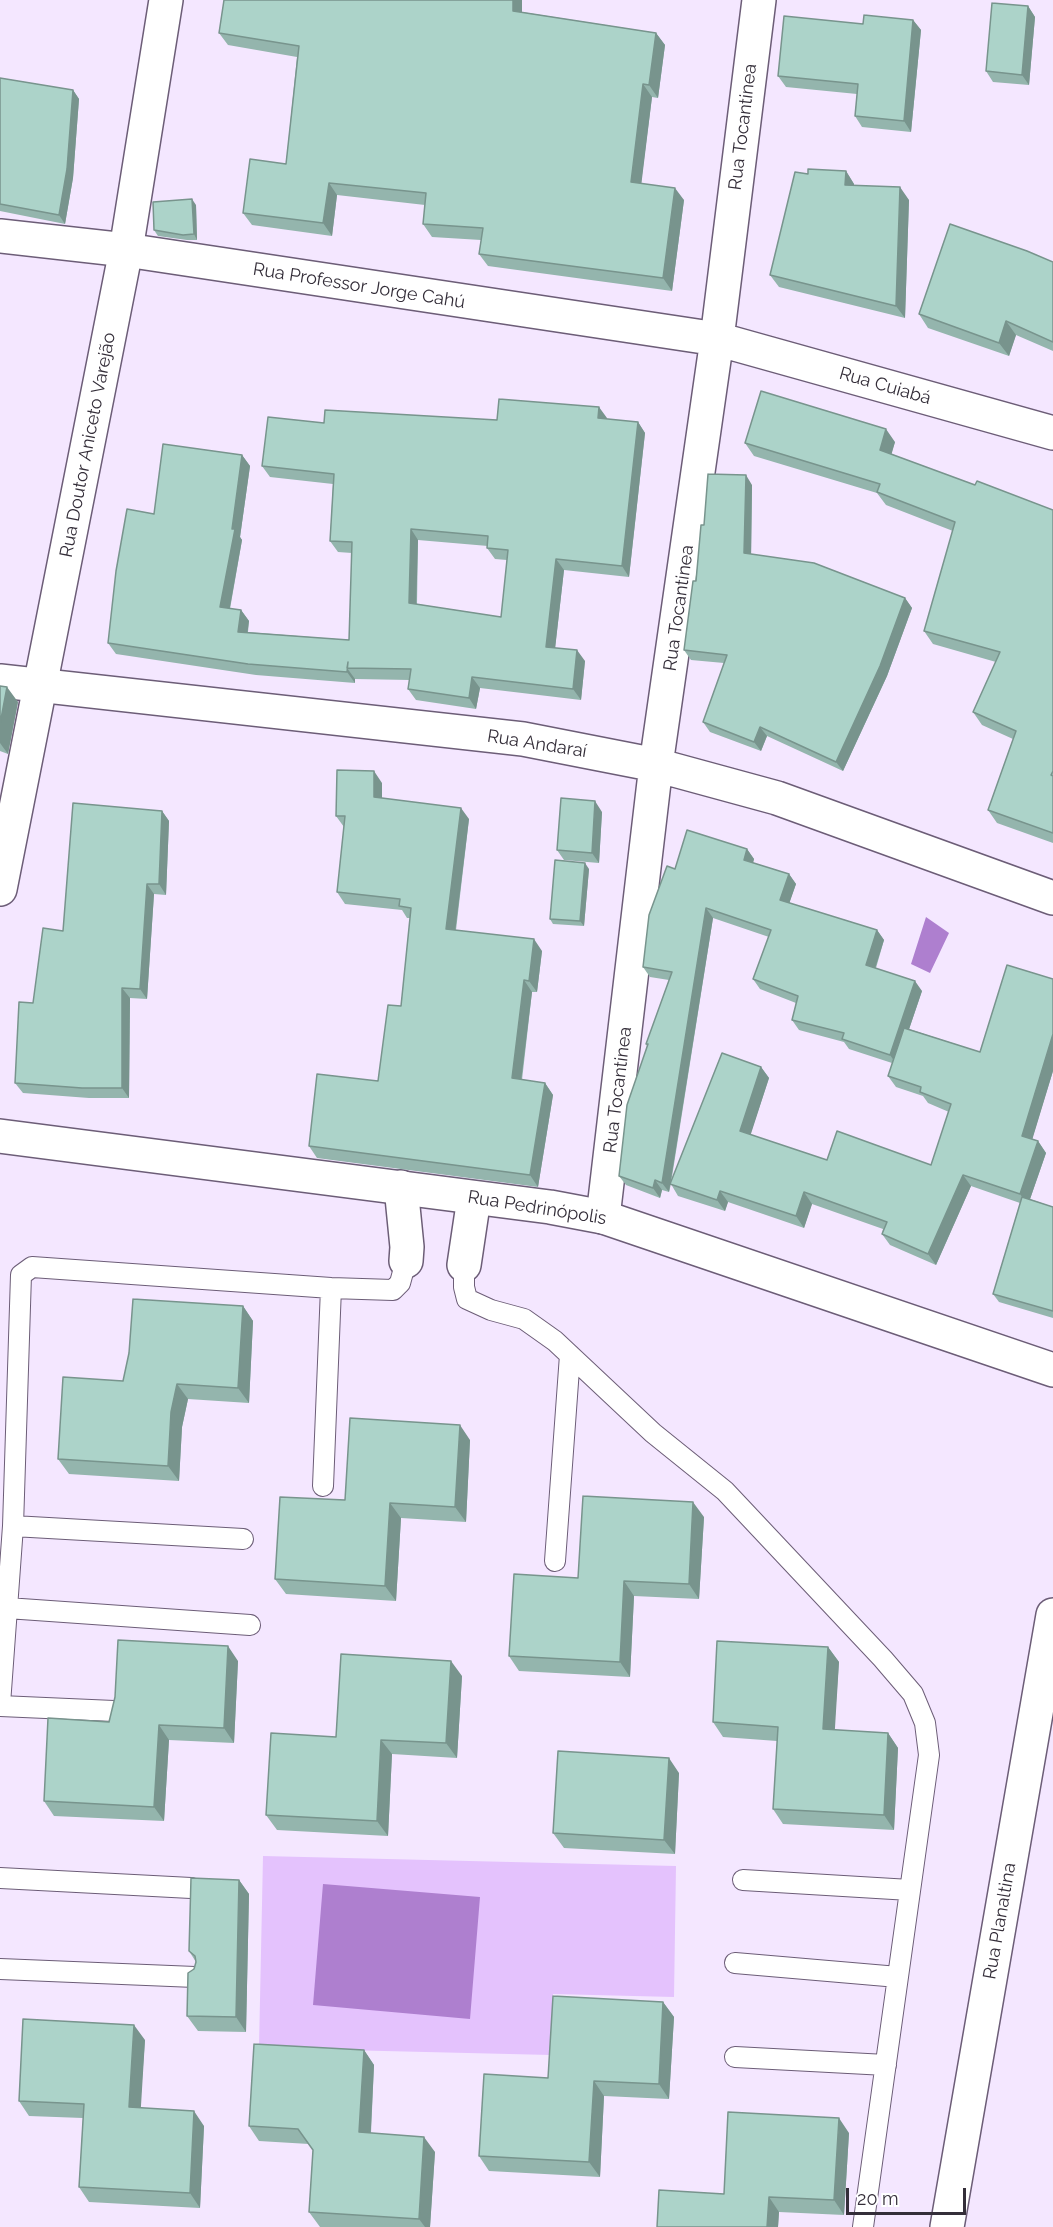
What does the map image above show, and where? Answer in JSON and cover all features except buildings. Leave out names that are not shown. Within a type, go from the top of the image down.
[{"type":"street","name":"Rua Doutor Aniceto Varejão","points":[[0,888],[126,250],[166,0]]},
{"type":"street","name":"Rua Tocantinea","points":[[603,1217],[656,765],[717,339],[759,0]]},
{"type":"street","name":"Rua Professor Jorge Cahú","points":[[0,236],[126,250],[717,339]]},
{"type":"street","name":"Rua Cuiabá","points":[[717,339],[1053,433]]},
{"type":"street","name":"Rua Andaraí","points":[[0,681],[523,739],[656,765],[777,798],[1053,898]]},
{"type":"street","name":"Rua Pedrinópolis","points":[[0,1136],[550,1207],[603,1217],[1053,1370]]},
{"type":"street","points":[[401,1187],[407,1247],[406,1261]]},
{"type":"street","points":[[464,1265],[474,1198]]},
{"type":"street","name":"Rua Planaltina","points":[[947,2227],[1053,1615]]},
{"type":"lane","points":[[114,1711],[0,1705],[13,1526],[21,1275],[32,1267],[331,1288],[393,1290],[400,1283],[406,1261]]},
{"type":"lane","points":[[464,1265],[464,1287],[467,1299],[491,1310],[524,1318],[555,1341],[653,1433],[725,1491],[884,1659],[913,1694],[925,1723],[929,1755],[863,2227]]},
{"type":"lane","points":[[323,1486],[331,1288]]},
{"type":"lane","points":[[555,1561],[570,1354]]},
{"type":"lane","points":[[13,1526],[243,1539]]},
{"type":"lane","points":[[7,1608],[250,1625]]},
{"type":"lane","points":[[0,1878],[192,1888]]},
{"type":"lane","points":[[743,1880],[910,1890]]},
{"type":"lane","points":[[735,1963],[898,1977]]},
{"type":"lane","points":[[0,1969],[195,1977]]},
{"type":"lane","points":[[735,2057],[886,2065]]},
{"type":"shaded area","points":[[926,917],[949,933],[930,973],[911,964]]},
{"type":"shaded area","points":[[263,1856],[676,1866],[674,1997],[553,1994],[551,2055],[259,2048]]},
{"type":"shaded area","points":[[323,1884],[480,1897],[470,2019],[313,2005]]}]
